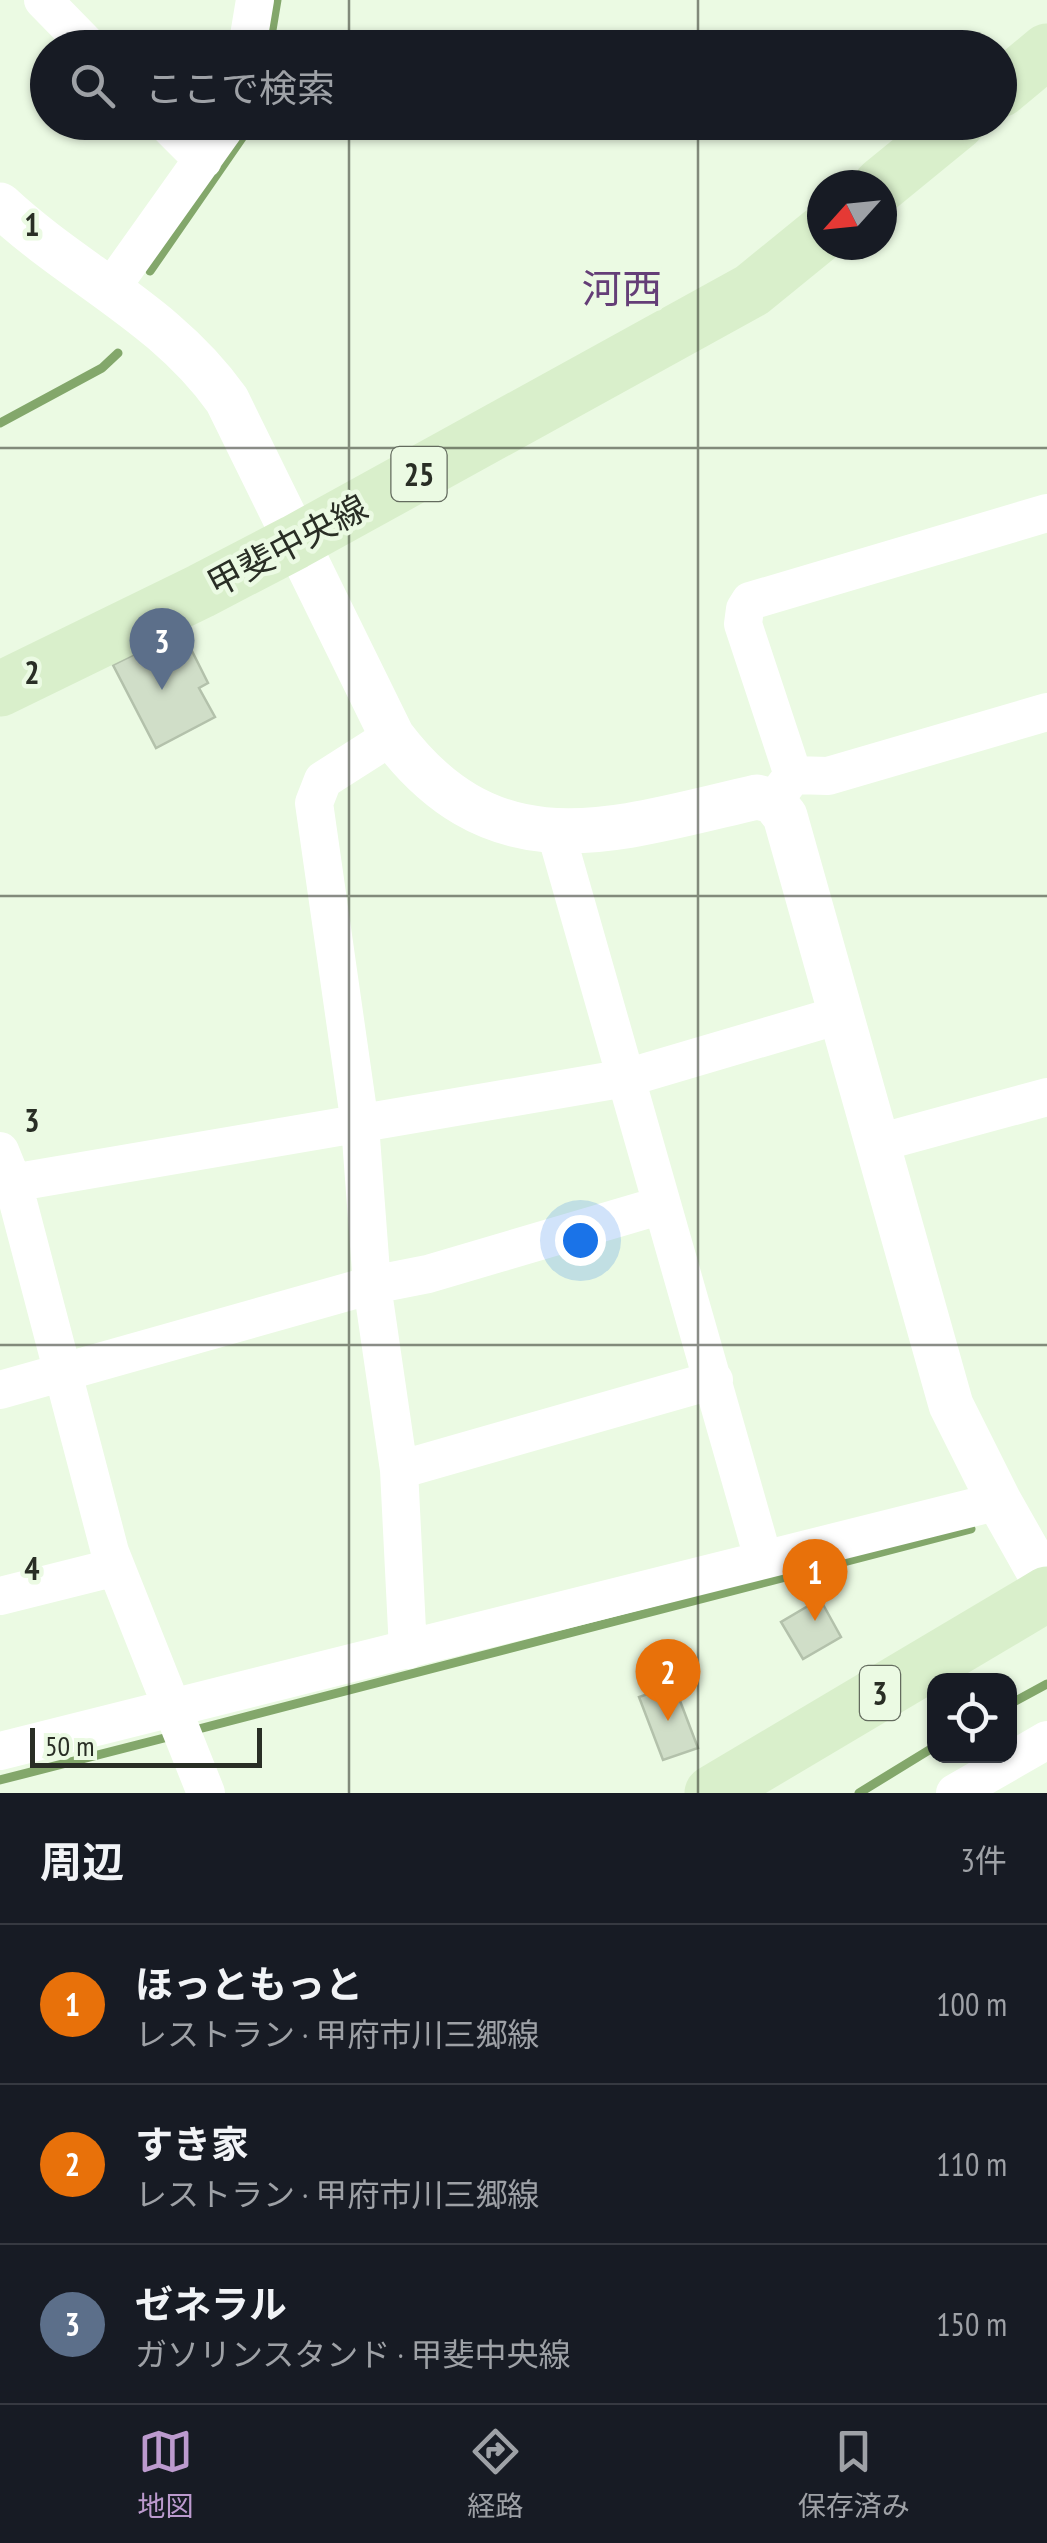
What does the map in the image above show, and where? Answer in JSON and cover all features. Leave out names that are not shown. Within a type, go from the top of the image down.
[{"type":"main road","points":[[1017,76],[1047,51]]},
{"type":"main road","points":[[897,172],[936,140]]},
{"type":"main road","name":"甲斐中央線","points":[[0,689],[295,542],[752,290],[807,245]]},
{"type":"main road","name":"3","points":[[712,1793],[1047,1594]]},
{"type":"street","points":[[42,0],[72,30]]},
{"type":"street","points":[[250,30],[256,0]]},
{"type":"street","points":[[183,140],[203,160]]},
{"type":"street","points":[[111,288],[217,140]]},
{"type":"street","points":[[0,206],[186,349],[218,386],[392,736],[416,769],[464,804],[510,822],[556,833],[616,830],[757,797],[1047,712]]},
{"type":"street","points":[[1047,513],[750,601],[743,624],[783,788],[785,816],[951,1405],[1047,1586]]},
{"type":"street","points":[[392,736],[323,780],[314,803],[360,1125],[372,1284],[399,1470],[408,1650]]},
{"type":"street","points":[[556,833],[763,1558]]},
{"type":"street","points":[[206,1793],[116,1567],[64,1372],[4,1173],[360,1125],[626,1078],[842,1014]]},
{"type":"street","points":[[878,1142],[1047,1097]]},
{"type":"street","points":[[0,1390],[372,1284],[428,1274],[662,1205]]},
{"type":"street","points":[[399,1470],[714,1380]]},
{"type":"street","points":[[0,1751],[178,1724],[408,1650],[999,1501]]},
{"type":"street","points":[[0,1596],[116,1567]]},
{"type":"street","points":[[955,1793],[1047,1740]]},
{"type":"building","points":[[182,631],[208,683],[199,688],[215,717],[156,748],[113,665]]},
{"type":"building","points":[[820,1599],[841,1637],[803,1659],[781,1622]]},
{"type":"building","points":[[674,1685],[698,1748],[663,1760],[639,1697]]},
{"type":"waterway","points":[[272,30],[277,0]]},
{"type":"waterway","points":[[150,271],[241,140]]},
{"type":"waterway","points":[[0,423],[102,368],[118,353]]},
{"type":"waterway","points":[[191,1731],[971,1529]]},
{"type":"waterway","points":[[1017,1700],[1047,1684]]},
{"type":"waterway","points":[[0,1780],[172,1736]]},
{"type":"waterway","points":[[859,1793],[927,1751]]},
{"type":"place","name":"ゼネラル","points":[[162,690]]},
{"type":"place","name":"ほっともっと","points":[[815,1621]]},
{"type":"place","name":"すき家","points":[[668,1721]]},
{"type":"district","name":"河西","points":[[622,288]]}]
